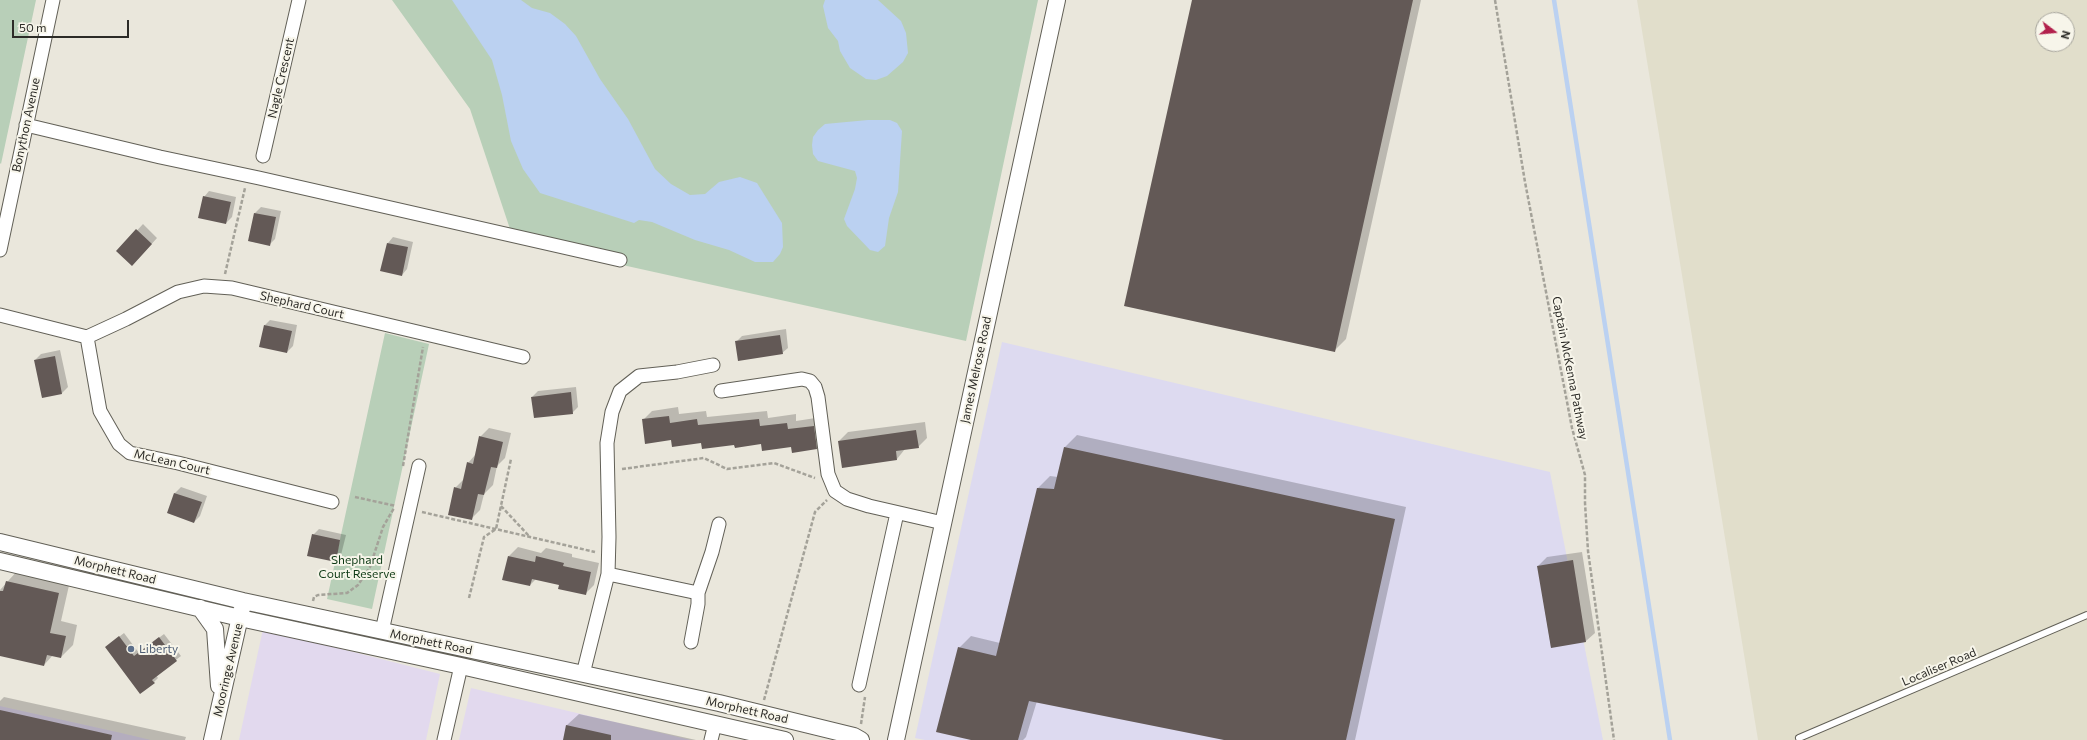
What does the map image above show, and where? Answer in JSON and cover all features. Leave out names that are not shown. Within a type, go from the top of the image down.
[{"type":"street","name":"Bonython Avenue","points":[[0,250],[53,0]]},
{"type":"street","name":"Nagle Crescent","points":[[263,156],[299,0]]},
{"type":"street","name":"James Melrose Road","points":[[896,740],[1057,0]]},
{"type":"street","points":[[26,125],[160,158],[248,176],[620,260]]},
{"type":"street","name":"Shephard Court","points":[[87,336],[126,319],[178,292],[204,286],[232,288],[523,357]]},
{"type":"street","points":[[0,315],[87,336]]},
{"type":"street","name":"McLean Court","points":[[87,336],[100,410],[119,444],[130,453],[178,463],[332,502]]},
{"type":"street","points":[[584,674],[608,574],[607,444],[611,420],[620,391],[640,376],[713,366]]},
{"type":"street","points":[[721,390],[802,379],[810,381],[815,387],[818,397],[822,438],[828,474],[835,491],[848,499],[897,513],[943,522]]},
{"type":"street","points":[[382,631],[419,466]]},
{"type":"street","points":[[859,685],[897,513]]},
{"type":"street","points":[[691,642],[698,604],[698,593],[712,552],[719,524]]},
{"type":"street","name":"Morphett Road","points":[[0,542],[243,601],[719,703],[854,736],[861,733]]},
{"type":"street","name":"Morphett Road","points":[[0,561],[240,618],[460,666],[785,740]]},
{"type":"street","points":[[608,574],[698,593]]},
{"type":"street","name":"Mooringe Avenue","points":[[212,739],[243,601]]},
{"type":"street","points":[[200,608],[215,629],[219,681],[212,739]]},
{"type":"street","points":[[444,740],[464,649]]},
{"type":"street","points":[[711,740],[719,703]]},
{"type":"lane","name":"Localiser Road","points":[[1798,739],[2087,615]]},
{"type":"path","name":"Captain McKenna Pathway","points":[[1495,0],[1526,190],[1572,428],[1585,475],[1584,503],[1588,551],[1614,740]]},
{"type":"path","points":[[222,288],[248,176]]},
{"type":"path","points":[[403,467],[425,334]]},
{"type":"path","points":[[607,471],[704,458],[727,469],[774,463],[815,478],[828,474]]},
{"type":"path","points":[[469,598],[484,537],[496,529],[511,459]]},
{"type":"path","points":[[763,704],[815,512],[835,491]]},
{"type":"path","points":[[355,497],[608,555]]},
{"type":"path","points":[[312,607],[314,597],[318,595],[347,593],[358,586],[370,567],[383,527],[396,506],[397,498]]},
{"type":"path","points":[[501,506],[530,537]]},
{"type":"path","points":[[859,685],[866,692],[861,733]]},
{"type":"shaded area","points":[[1637,0],[2087,0],[2087,740],[1758,740]]},
{"type":"shaded area","points":[[1002,342],[1550,472],[1603,740],[925,740],[915,738]]},
{"type":"shaded area","points":[[263,629],[440,674],[426,740],[239,740]]},
{"type":"shaded area","points":[[471,688],[691,740],[459,740]]},
{"type":"shaded area","points":[[0,706],[117,732],[151,740],[0,740]]},
{"type":"green space","points":[[0,0],[36,0],[1,164],[0,163]]},
{"type":"green space","points":[[392,0],[1038,0],[966,341],[514,241],[470,109]]},
{"type":"green space","name":"Shephard Court Reserve","points":[[385,333],[429,344],[372,609],[327,599]]},
{"type":"water","points":[[452,0],[521,0],[532,8],[550,13],[565,24],[576,36],[600,79],[628,119],[655,169],[671,184],[690,195],[705,194],[719,182],[740,177],[757,183],[782,223],[783,247],[780,254],[773,262],[755,262],[729,250],[695,240],[652,222],[639,220],[634,223],[540,193],[523,169],[511,141],[502,95],[492,60]]},
{"type":"water","points":[[825,0],[878,0],[901,21],[906,33],[908,53],[903,62],[887,76],[876,80],[866,79],[850,68],[840,51],[838,41],[828,28],[823,6]]},
{"type":"water","points":[[868,120],[890,120],[897,123],[902,131],[898,192],[889,218],[885,246],[878,252],[870,250],[847,226],[844,219],[855,189],[857,178],[855,171],[818,161],[813,154],[812,145],[813,137],[825,124]]},
{"type":"building","points":[[1192,0],[1413,0],[1335,352],[1124,306]]},
{"type":"building","points":[[203,196],[231,202],[226,224],[198,218]]},
{"type":"building","points":[[254,213],[276,217],[270,246],[248,241]]},
{"type":"building","points":[[136,229],[152,244],[132,266],[116,251]]},
{"type":"building","points":[[387,243],[408,247],[402,276],[380,271]]},
{"type":"building","points":[[264,325],[292,331],[287,353],[259,347]]},
{"type":"building","points":[[780,335],[783,354],[738,361],[735,341]]},
{"type":"building","points":[[55,356],[62,394],[42,398],[34,360]]},
{"type":"building","points":[[571,392],[573,414],[534,418],[531,397]]},
{"type":"building","points":[[669,416],[670,423],[697,419],[698,425],[759,419],[760,426],[787,423],[788,429],[814,426],[817,449],[792,453],[791,447],[762,451],[761,444],[735,448],[734,445],[702,449],[701,443],[672,447],[671,440],[645,444],[642,419]]},
{"type":"building","points":[[916,430],[919,448],[896,451],[897,460],[842,468],[838,441]]},
{"type":"building","points":[[479,436],[503,442],[497,468],[491,467],[484,495],[478,494],[472,520],[448,515],[454,487],[461,489],[467,462],[473,464]]},
{"type":"building","points":[[1064,447],[1395,519],[1346,740],[1224,740],[1029,701],[1018,740],[971,740],[936,732],[958,647],[996,656],[1037,488],[1054,489]]},
{"type":"building","points":[[174,493],[202,502],[194,523],[167,513]]},
{"type":"building","points":[[312,534],[340,540],[336,562],[307,556]]},
{"type":"building","points":[[508,556],[535,562],[536,556],[564,563],[563,566],[591,572],[586,595],[558,589],[559,585],[532,579],[530,586],[502,580]]},
{"type":"building","points":[[1573,560],[1586,642],[1551,648],[1537,566]]},
{"type":"building","points":[[6,581],[59,593],[50,633],[66,636],[61,658],[47,655],[44,666],[0,656],[0,591],[3,591]]},
{"type":"building","points":[[119,636],[134,656],[159,637],[177,661],[152,680],[155,683],[140,694],[105,647]]},
{"type":"building","points":[[0,710],[112,735],[111,740],[0,740]]},
{"type":"building","points":[[566,725],[611,735],[611,740],[563,740]]},
{"type":"waterway","points":[[1554,0],[1670,740]]},
{"type":"place","name":"Liberty","points":[[131,649]]}]
